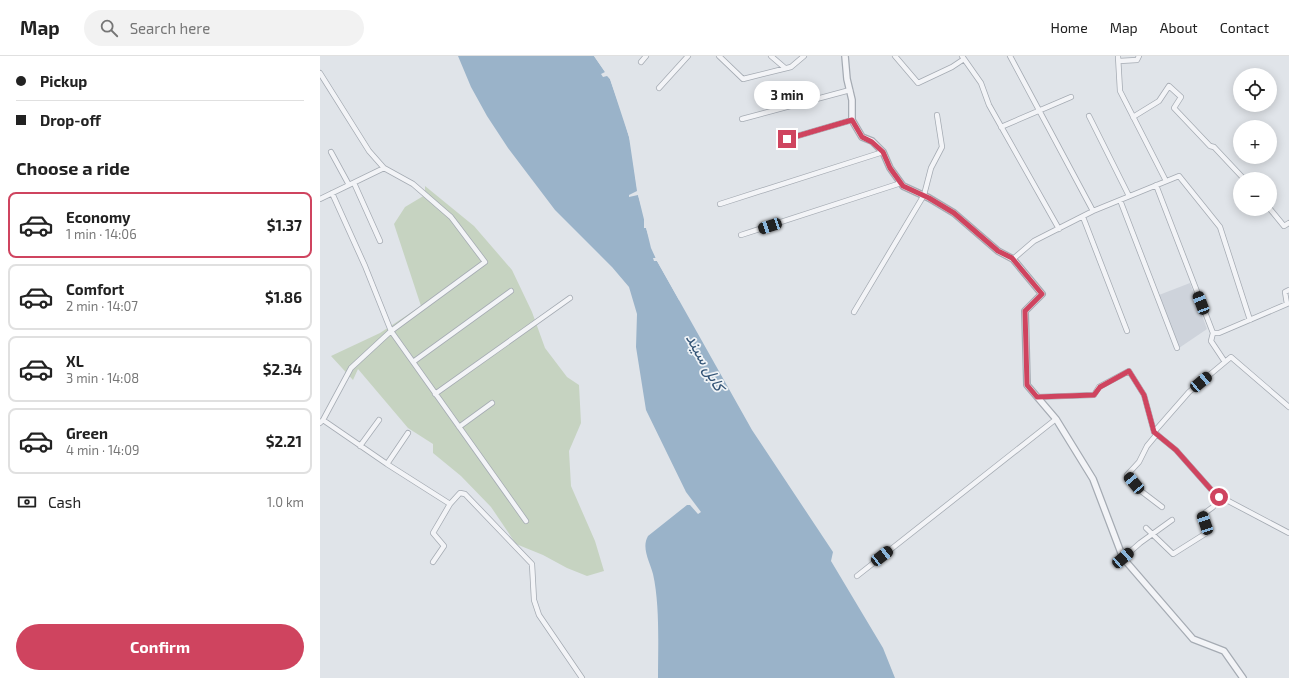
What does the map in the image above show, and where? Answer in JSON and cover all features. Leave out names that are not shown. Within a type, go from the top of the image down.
[{"type":"street","points":[[640,62],[646,56]]},
{"type":"street","points":[[659,88],[688,56]]},
{"type":"street","points":[[719,56],[744,79],[791,67],[804,56]]},
{"type":"street","points":[[771,56],[785,68]]},
{"type":"street","points":[[844,56],[850,90],[852,120],[862,137],[872,142],[883,152],[890,168],[903,186],[924,195],[954,213],[998,251],[1012,258],[1042,294],[1025,311],[1027,385],[1056,419],[1093,479],[1123,558],[1193,639],[1224,651],[1243,678]]},
{"type":"street","points":[[895,56],[918,83],[952,67],[963,57],[981,83],[989,105],[1059,228]]},
{"type":"street","points":[[1010,56],[1094,212]]},
{"type":"street","points":[[1139,56],[1137,60],[1118,59],[1120,91],[1166,181]]},
{"type":"street","points":[[320,73],[369,151],[384,168],[413,184],[451,217],[485,262],[391,331],[351,368],[321,421],[450,504]]},
{"type":"street","points":[[1133,117],[1159,101],[1169,86],[1181,97],[1174,108],[1237,172]]},
{"type":"street","points":[[742,119],[850,90]]},
{"type":"street","points":[[1001,127],[1071,97]]},
{"type":"street","points":[[854,312],[924,195],[931,168],[942,147],[937,115]]},
{"type":"street","points":[[1089,116],[1129,196]]},
{"type":"street","points":[[787,139],[852,120]]},
{"type":"street","points":[[331,152],[351,184],[380,241]]},
{"type":"street","points":[[720,204],[883,152]]},
{"type":"street","points":[[320,199],[384,168]]},
{"type":"street","points":[[1012,258],[1034,241],[1059,228],[1129,196],[1179,176],[1220,226],[1250,320]]},
{"type":"street","points":[[742,235],[901,183]]},
{"type":"street","points":[[1156,185],[1212,332],[1211,341],[1225,362]]},
{"type":"street","points":[[332,194],[365,266],[391,331],[526,521]]},
{"type":"street","points":[[1120,200],[1177,348]]},
{"type":"street","points":[[1276,216],[1284,226],[1289,223]]},
{"type":"street","points":[[1083,217],[1127,331]]},
{"type":"street","points":[[1212,332],[1218,333],[1287,304],[1285,292],[1289,290]]},
{"type":"street","points":[[413,362],[511,291]]},
{"type":"street","points":[[436,394],[570,298]]},
{"type":"street","points":[[1162,507],[1141,491],[1127,475],[1139,462],[1156,433],[1189,392],[1231,357],[1289,407]]},
{"type":"street","points":[[1037,397],[1094,395],[1100,387],[1129,371],[1144,395],[1156,433],[1176,450],[1215,494],[1289,533]]},
{"type":"street","points":[[459,427],[492,403]]},
{"type":"street","points":[[857,576],[1056,419]]},
{"type":"street","points":[[360,446],[379,420]]},
{"type":"street","points":[[387,464],[408,433]]},
{"type":"street","points":[[433,562],[444,546],[432,533],[450,504],[460,493],[466,494],[532,564],[534,600],[539,615],[582,678]]},
{"type":"street","points":[[1146,528],[1173,554],[1208,532],[1202,515],[1213,507],[1219,497]]},
{"type":"street","points":[[1123,558],[1140,543],[1154,535],[1172,520]]},
{"type":"shaded area","points":[[1190,283],[1207,329],[1179,348],[1159,295]]},
{"type":"green space","points":[[425,186],[474,226],[512,270],[532,312],[545,348],[567,377],[579,385],[581,423],[569,451],[571,486],[595,541],[604,571],[587,576],[516,544],[491,507],[461,476],[433,453],[433,444],[408,428],[358,369],[353,380],[331,356],[380,333],[421,306],[394,224],[405,207],[425,195]]},
{"type":"water","name":"کابل سيند","points":[[458,56],[594,56],[610,79],[624,119],[631,144],[638,195],[651,248],[657,261],[752,430],[833,552],[831,561],[883,648],[895,678],[658,678],[657,599],[653,574],[645,545],[646,541],[648,536],[687,505],[690,505],[698,514],[701,512],[686,492],[646,410],[636,347],[637,314],[629,287],[612,267],[555,210],[508,148],[487,116],[471,87]]},
{"type":"pier","points":[[594,56],[597,56],[611,79],[626,118],[633,144],[639,191],[653,247],[681,300],[679,300],[657,261],[654,261],[653,258],[656,258],[646,228],[644,228],[644,215],[638,195],[629,197],[629,195],[637,191],[629,137],[610,79],[607,76],[603,77],[601,74],[605,72]]},
{"type":"route","points":[[787,139],[852,120],[862,137],[872,142],[883,152],[890,168],[903,186],[929,198],[954,213],[998,251],[1012,258],[1042,294],[1025,311],[1027,385],[1037,397],[1094,395],[1100,387],[1121,377],[1129,371],[1144,395],[1154,432],[1176,450],[1219,497]]}]
